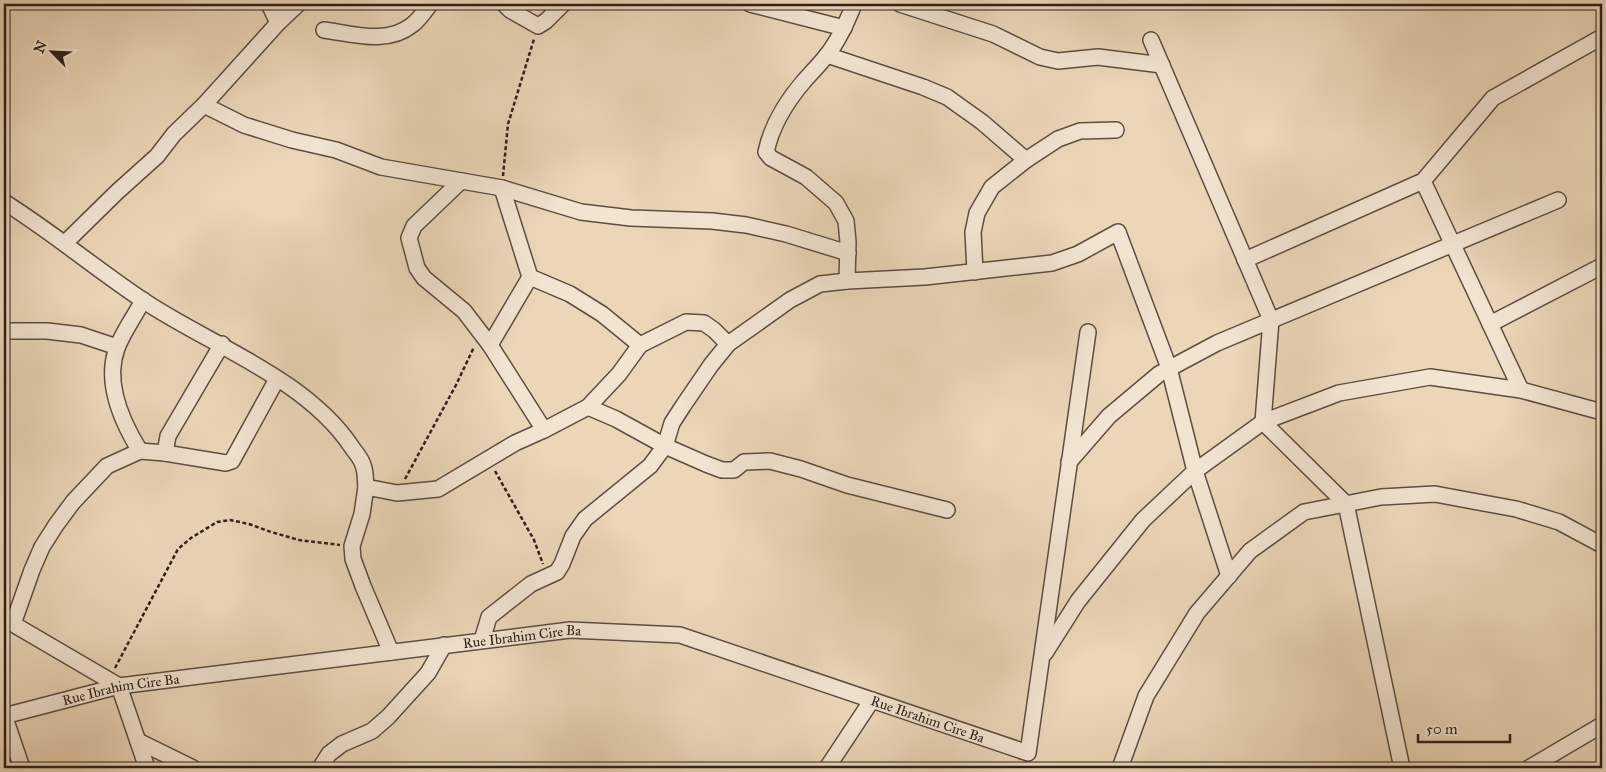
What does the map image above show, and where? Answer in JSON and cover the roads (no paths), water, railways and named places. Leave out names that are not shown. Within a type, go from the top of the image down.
[{"type":"street","points":[[269,4],[278,23]]},
{"type":"street","points":[[65,243],[157,156],[174,134],[204,106],[278,23],[298,4]]},
{"type":"street","points":[[324,30],[378,37],[398,34],[414,24],[430,4]]},
{"type":"street","points":[[504,4],[510,10],[538,26],[546,21],[563,4]]},
{"type":"street","points":[[750,4],[844,28]]},
{"type":"street","points":[[848,281],[846,221],[836,203],[806,177],[772,158],[766,152],[781,111],[828,55],[844,28],[854,4]]},
{"type":"street","points":[[900,4],[993,34],[1040,57],[1058,60],[1098,57],[1162,65]]},
{"type":"street","points":[[1245,260],[1422,181],[1492,98],[1602,37]]},
{"type":"street","points":[[1152,40],[1271,320],[1263,422],[1346,504],[1402,768]]},
{"type":"street","points":[[828,55],[947,97],[982,122],[1026,160]]},
{"type":"street","points":[[204,106],[244,125],[292,140],[336,150],[381,167],[502,188],[581,212],[631,218],[712,221],[746,225],[786,234],[848,254]]},
{"type":"street","points":[[975,272],[973,232],[977,213],[992,187],[1026,160],[1058,139],[1080,131],[1116,130]]},
{"type":"street","points":[[461,181],[414,226],[409,238],[417,268],[424,278],[464,311],[490,346],[544,430]]},
{"type":"street","points":[[1422,181],[1521,390]]},
{"type":"street","points":[[490,346],[530,277],[502,188]]},
{"type":"street","points":[[1069,462],[1108,416],[1158,374],[1169,368],[1217,343],[1558,200]]},
{"type":"street","points":[[4,202],[65,243],[143,300],[188,328],[222,344],[278,379],[318,409],[345,437],[363,464],[366,488],[362,514],[352,546],[353,559],[391,652]]},
{"type":"street","points":[[482,640],[489,618],[531,584],[557,572],[573,536],[585,519],[650,466],[665,446],[672,423],[728,344],[790,300],[820,284],[924,277],[1052,263],[1078,254],[1118,232],[1169,368],[1195,471],[1229,576]]},
{"type":"street","points":[[1490,324],[1602,266]]},
{"type":"street","points":[[530,277],[570,294],[594,309],[640,345]]},
{"type":"street","points":[[140,451],[130,436],[114,395],[112,376],[117,347],[143,300]]},
{"type":"street","points":[[366,488],[396,493],[438,489],[515,442],[544,430],[588,407],[619,374],[640,345],[686,322],[696,321],[704,323],[728,344]]},
{"type":"street","points":[[4,331],[47,331],[81,335],[117,347]]},
{"type":"street","points":[[1042,659],[1088,332]]},
{"type":"street","points":[[164,453],[168,436],[222,344]]},
{"type":"street","points":[[1042,659],[1078,602],[1143,520],[1195,471],[1263,422],[1339,393],[1430,377],[1521,390],[1602,412]]},
{"type":"street","points":[[147,768],[114,683],[8,620],[42,547],[56,525],[73,502],[107,466],[140,451],[226,463],[232,461],[278,379]]},
{"type":"street","points":[[588,407],[665,446],[722,470],[734,470],[744,462],[770,461],[847,485],[947,510]]},
{"type":"street","points":[[1120,768],[1146,696],[1197,613],[1250,551],[1304,512],[1380,497],[1435,494],[1516,509],[1558,522],[1602,545]]},
{"type":"street","name":"Rue Ibrahim Cire Ba","points":[[4,715],[114,683],[570,630],[680,635],[1028,753],[1042,659]]},
{"type":"street","points":[[320,768],[329,754],[342,744],[372,731],[388,717],[428,673],[444,645]]},
{"type":"street","points":[[827,768],[872,700]]},
{"type":"street","points":[[4,715],[22,768]]},
{"type":"street","points":[[1528,768],[1602,725]]},
{"type":"street","points":[[138,741],[193,768]]}]
